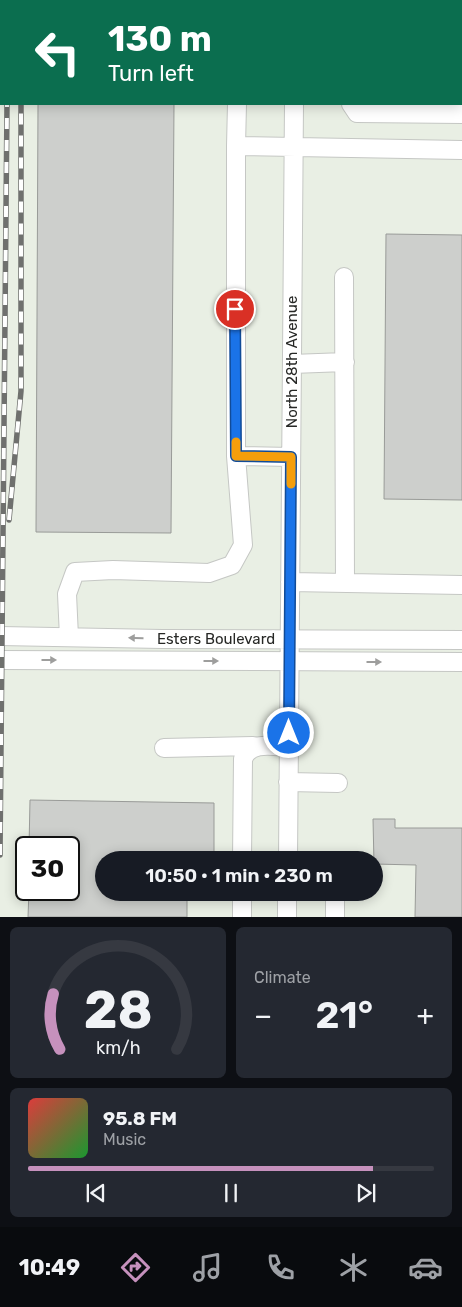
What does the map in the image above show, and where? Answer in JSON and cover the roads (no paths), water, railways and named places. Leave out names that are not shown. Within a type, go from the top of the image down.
[{"type":"street","points":[[69,637],[67,594],[75,572],[113,570],[209,574],[232,565],[243,545],[236,456],[237,105]]},
{"type":"street","name":"North 28th Avenue","points":[[288,851],[294,105]]},
{"type":"street","points":[[353,105],[357,113],[462,114]]},
{"type":"street","points":[[236,146],[462,150]]},
{"type":"street","points":[[344,277],[345,583]]},
{"type":"street","points":[[292,364],[345,362]]},
{"type":"street","points":[[236,456],[291,457]]},
{"type":"street","points":[[290,582],[462,585]]},
{"type":"street","name":"Esters Boulevard","points":[[0,636],[462,640]]},
{"type":"street","name":"Esters Boulevard","points":[[0,660],[462,662]]},
{"type":"street","points":[[242,851],[243,759],[246,752],[253,746]]},
{"type":"street","points":[[164,748],[288,746]]},
{"type":"street","points":[[288,782],[338,783]]},
{"type":"street","points":[[242,901],[242,917]]},
{"type":"street","points":[[287,901],[287,917]]},
{"type":"street","points":[[335,901],[335,917]]},
{"type":"railway","points":[[0,855],[7,105]]},
{"type":"railway","points":[[9,520],[21,391],[21,105]]}]
